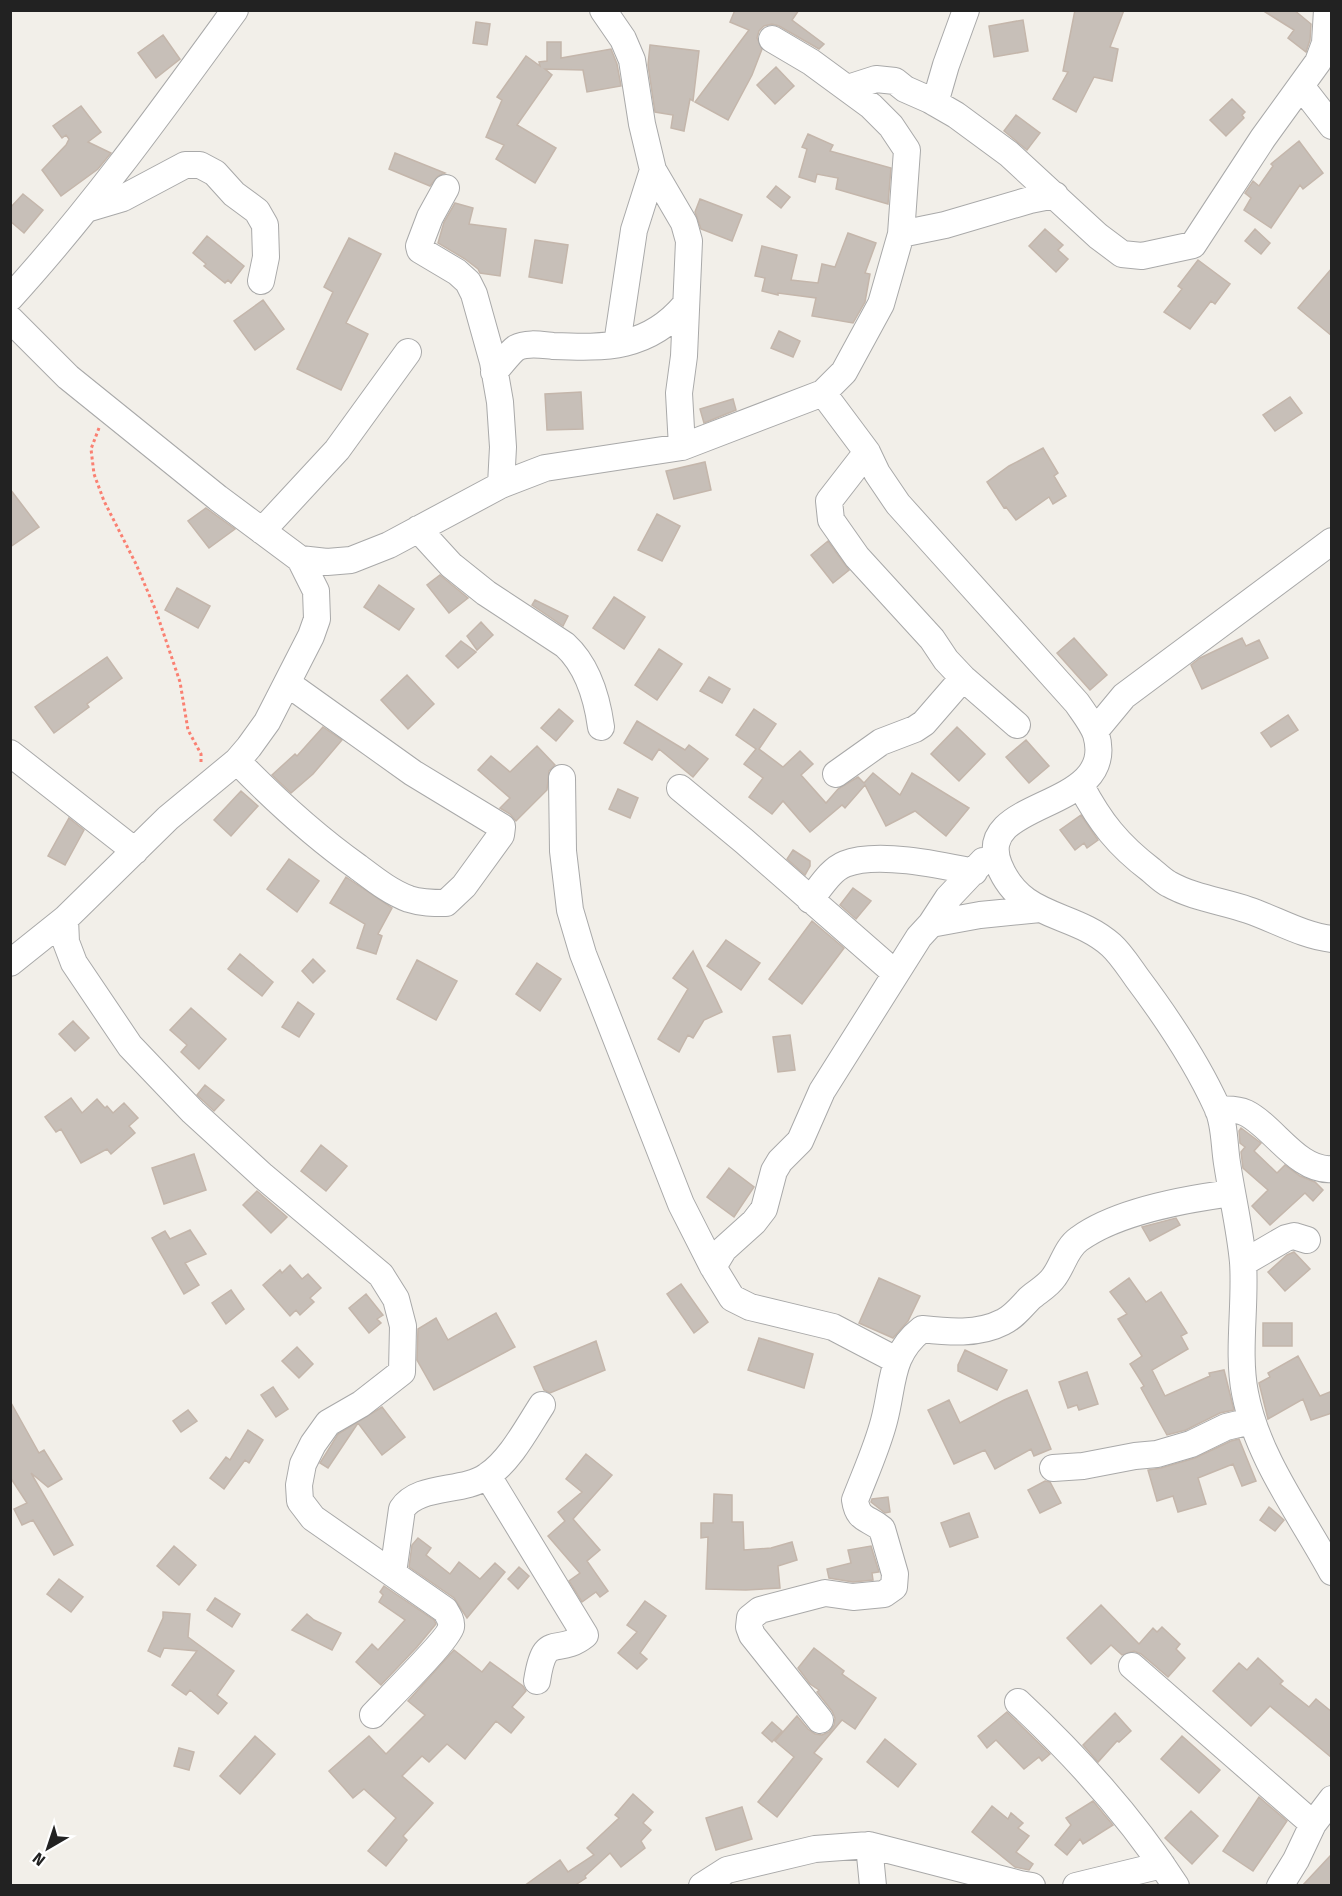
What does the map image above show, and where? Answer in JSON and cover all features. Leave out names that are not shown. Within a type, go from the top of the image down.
[{"type":"street","points":[[10,298],[55,249],[235,10]]},
{"type":"street","points":[[603,10],[623,39],[632,60],[652,170],[684,223],[689,241],[684,356],[679,393],[682,447]]},
{"type":"street","points":[[935,103],[949,55],[966,10]]},
{"type":"street","points":[[1327,10],[1325,43],[1318,62],[1315,92],[1332,126]]},
{"type":"street","points":[[300,559],[327,562],[351,560],[389,545],[501,484],[545,468],[682,447],[823,393],[844,372],[881,304],[901,234],[907,150],[891,126],[871,106],[812,62],[771,39]]},
{"type":"street","points":[[848,88],[876,79],[895,81],[905,89],[935,103],[991,140],[1055,195],[1098,236],[1122,254],[1142,256],[1193,245],[1263,138],[1315,92]]},
{"type":"street","points":[[86,209],[123,198],[185,165],[200,165],[215,173],[234,194],[257,210],[265,225],[266,257],[261,280]]},
{"type":"street","points":[[617,344],[634,230],[652,170]]},
{"type":"street","points":[[446,188],[430,217],[419,246],[420,250],[457,272],[468,282],[474,294],[500,402],[503,447],[501,484]]},
{"type":"street","points":[[901,234],[945,225],[1055,195]]},
{"type":"street","points":[[494,372],[516,348],[528,345],[593,348],[633,342],[672,321],[685,305]]},
{"type":"street","points":[[10,319],[68,376],[218,498],[300,559],[316,591],[317,619],[267,722],[237,761],[168,818],[65,919],[10,963]]},
{"type":"street","points":[[262,531],[337,450],[408,352]]},
{"type":"street","points":[[713,1267],[724,1249],[754,1222],[764,1209],[774,1171],[780,1161],[800,1141],[822,1091],[895,973],[948,898],[995,847],[1008,825],[1022,814],[1056,800],[1081,786],[1098,758],[1095,731],[1077,703],[950,559],[898,504],[877,473],[867,452],[823,393]]},
{"type":"street","points":[[867,452],[829,501],[831,520],[857,557],[932,639],[946,660],[1017,725]]},
{"type":"street","points":[[418,529],[451,566],[486,593],[565,645],[577,656],[598,706],[601,727]]},
{"type":"street","points":[[1095,731],[1124,696],[1332,541]]},
{"type":"street","points":[[836,774],[881,742],[915,729],[924,723],[963,678]]},
{"type":"street","points":[[237,761],[284,809],[331,848],[389,889],[409,898],[431,903],[446,903],[464,886],[501,835],[502,827],[413,773],[287,682]]},
{"type":"street","points":[[10,753],[135,851]]},
{"type":"street","points":[[562,778],[563,851],[570,910],[583,954],[681,1204],[713,1267],[732,1298],[770,1313],[833,1327],[896,1360]]},
{"type":"street","points":[[1081,786],[1090,805],[1110,834],[1168,884],[1215,902],[1247,909],[1301,930],[1332,939]]},
{"type":"street","points":[[680,788],[895,973]]},
{"type":"street","points":[[995,847],[998,863],[1007,881],[1025,901],[1086,928],[1114,947],[1157,1005],[1201,1074],[1218,1110],[1243,1263],[1243,1374],[1251,1421],[1280,1483],[1332,1572]]},
{"type":"street","points":[[810,900],[831,873],[845,864],[862,861],[928,862],[974,872]]},
{"type":"street","points":[[931,924],[980,915],[1040,909]]},
{"type":"street","points":[[65,919],[66,942],[74,963],[130,1047],[194,1112],[263,1176],[381,1275],[396,1299],[403,1326],[402,1372],[361,1404],[328,1423],[313,1444],[303,1464],[299,1485],[300,1501],[313,1518],[445,1610],[451,1622],[451,1630],[398,1690],[373,1714]]},
{"type":"street","points":[[1218,1110],[1236,1110],[1248,1114],[1302,1160],[1320,1169],[1332,1169]]},
{"type":"street","points":[[820,1720],[752,1635],[749,1627],[750,1618],[760,1610],[825,1593],[853,1597],[884,1594],[894,1587],[895,1574],[882,1529],[862,1518],[856,1510],[855,1500],[884,1420],[896,1360],[911,1337],[922,1329],[957,1333],[1004,1322],[1052,1280],[1078,1239],[1103,1226],[1135,1214],[1187,1199],[1232,1193]]},
{"type":"street","points":[[1243,1263],[1286,1238],[1294,1236],[1307,1240]]},
{"type":"street","points":[[393,1573],[402,1509],[406,1502],[415,1496],[473,1483],[488,1476],[510,1452],[542,1405]]},
{"type":"street","points":[[1053,1468],[1083,1466],[1157,1454],[1191,1444],[1226,1427],[1251,1421]]},
{"type":"street","points":[[488,1476],[585,1635],[578,1640],[549,1648],[543,1653],[537,1681]]},
{"type":"street","points":[[1132,1666],[1313,1824]]},
{"type":"street","points":[[1018,1702],[1059,1740],[1123,1814],[1169,1875]]},
{"type":"street","points":[[1280,1886],[1296,1860],[1313,1824],[1332,1800]]},
{"type":"street","points":[[869,1845],[873,1886]]},
{"type":"street","points":[[702,1886],[727,1870],[815,1849],[869,1845],[1032,1886]]},
{"type":"street","points":[[1076,1886],[1169,1875]]},
{"type":"path","points":[[108,409],[91,449],[94,474],[104,501],[139,571],[174,661],[184,699],[188,730],[201,754],[202,789]]},
{"type":"building","points":[[735,10],[799,10],[792,20],[824,44],[819,49],[779,26],[772,24],[764,26],[757,38],[762,49],[752,75],[728,120],[695,102],[749,30],[730,22]]},
{"type":"building","points":[[1075,10],[1124,10],[1110,47],[1118,49],[1112,81],[1094,77],[1076,112],[1053,99],[1068,72],[1063,71]]},
{"type":"building","points":[[1262,10],[1294,10],[1311,24],[1310,40],[1306,52],[1288,38],[1294,30]]},
{"type":"building","points":[[1023,20],[1028,51],[994,57],[989,26]]},
{"type":"building","points":[[476,22],[490,24],[487,45],[473,43]]},
{"type":"building","points":[[163,35],[180,59],[156,78],[138,53]]},
{"type":"building","points":[[547,42],[561,42],[561,58],[611,49],[617,64],[621,86],[587,92],[583,70],[545,69],[552,75],[517,125],[556,148],[535,183],[496,159],[504,145],[486,137],[502,100],[497,97],[526,56],[540,66],[539,62],[547,61]]},
{"type":"building","points":[[650,45],[699,51],[693,101],[690,99],[684,131],[671,128],[673,115],[655,112],[648,65]]},
{"type":"building","points":[[776,67],[794,86],[775,104],[757,85]]},
{"type":"building","points":[[1232,99],[1245,112],[1242,115],[1244,118],[1226,136],[1210,120]]},
{"type":"building","points":[[81,106],[101,132],[88,142],[111,153],[98,169],[61,196],[42,170],[69,139],[66,135],[62,138],[53,126]]},
{"type":"building","points":[[1016,115],[1040,133],[1027,150],[1004,131]]},
{"type":"building","points":[[808,134],[833,145],[830,151],[891,168],[888,204],[836,189],[838,178],[817,174],[815,182],[799,177],[807,149],[802,147]]},
{"type":"building","points":[[1299,141],[1323,173],[1303,189],[1300,185],[1271,228],[1244,210],[1251,198],[1245,193],[1253,181],[1259,186],[1273,166],[1271,164]]},
{"type":"building","points":[[395,153],[445,173],[438,176],[430,186],[389,169]]},
{"type":"building","points":[[776,186],[790,197],[781,208],[767,197]]},
{"type":"building","points":[[23,194],[43,210],[24,233],[10,221],[10,208]]},
{"type":"building","points":[[700,199],[742,215],[732,241],[701,229],[695,212]]},
{"type":"building","points":[[455,203],[473,208],[469,224],[506,229],[500,276],[480,273],[465,259],[438,243],[444,222]]},
{"type":"building","points":[[1045,229],[1063,245],[1058,250],[1068,259],[1056,272],[1029,246]]},
{"type":"building","points":[[1255,229],[1270,243],[1261,254],[1245,241]]},
{"type":"building","points":[[848,233],[876,243],[865,273],[870,274],[865,302],[853,323],[812,316],[816,298],[778,293],[778,295],[762,291],[765,278],[755,276],[762,246],[797,255],[791,280],[818,283],[822,264],[835,267]]},
{"type":"building","points":[[207,236],[244,266],[231,283],[228,280],[225,283],[204,266],[206,264],[193,253]]},
{"type":"building","points":[[349,238],[381,254],[346,323],[368,334],[341,390],[297,369],[333,292],[324,287]]},
{"type":"building","points":[[535,240],[568,245],[562,283],[529,277]]},
{"type":"building","points":[[1198,260],[1230,284],[1215,304],[1211,301],[1190,329],[1164,312],[1182,289],[1178,286]]},
{"type":"building","points":[[1332,268],[1332,336],[1298,308]]},
{"type":"building","points":[[263,300],[284,329],[255,350],[234,321]]},
{"type":"building","points":[[779,331],[800,341],[793,357],[771,348]]},
{"type":"building","points":[[581,392],[583,429],[547,430],[545,394]]},
{"type":"building","points":[[1290,397],[1302,413],[1275,431],[1263,415]]},
{"type":"building","points":[[733,399],[736,410],[704,423],[700,409]]},
{"type":"building","points":[[1043,448],[1058,473],[1054,476],[1066,496],[1053,504],[1049,497],[1016,520],[1006,507],[1004,508],[987,482],[1009,466]]},
{"type":"building","points":[[705,462],[711,490],[674,499],[666,471]]},
{"type":"building","points":[[10,489],[39,527],[10,547]]},
{"type":"building","points":[[206,508],[235,529],[209,548],[188,521]]},
{"type":"building","points":[[657,514],[680,526],[662,561],[638,550]]},
{"type":"building","points":[[828,541],[849,570],[833,583],[811,555]]},
{"type":"building","points":[[440,575],[468,598],[449,613],[427,585]]},
{"type":"building","points":[[379,585],[414,609],[399,630],[364,607]]},
{"type":"building","points":[[177,588],[210,606],[198,628],[165,610]]},
{"type":"building","points":[[614,597],[645,617],[624,649],[593,628]]},
{"type":"building","points":[[535,600],[568,616],[563,626],[532,605]]},
{"type":"building","points":[[481,622],[493,635],[477,650],[467,636]]},
{"type":"building","points":[[1074,638],[1107,675],[1090,690],[1057,653]]},
{"type":"building","points":[[1242,638],[1246,646],[1259,640],[1268,658],[1202,689],[1191,665],[1200,658]]},
{"type":"building","points":[[461,641],[476,652],[458,668],[446,656]]},
{"type":"building","points":[[659,649],[682,664],[657,700],[635,685]]},
{"type":"building","points":[[107,657],[122,678],[54,733],[35,707]]},
{"type":"building","points":[[407,675],[434,704],[408,729],[381,700]]},
{"type":"building","points":[[709,677],[730,689],[722,703],[700,691]]},
{"type":"building","points":[[559,709],[573,721],[556,741],[541,728]]},
{"type":"building","points":[[754,709],[776,724],[759,749],[783,767],[800,751],[813,764],[801,775],[826,803],[838,789],[858,777],[864,783],[873,773],[900,795],[912,773],[969,808],[946,836],[915,811],[886,826],[865,785],[845,808],[842,805],[810,832],[783,801],[772,814],[749,797],[763,778],[744,764],[756,749],[736,735]]},
{"type":"building","points":[[1288,715],[1298,730],[1271,747],[1261,733]]},
{"type":"building","points":[[637,721],[685,750],[689,745],[708,759],[693,777],[659,749],[652,760],[624,743]]},
{"type":"building","points":[[323,727],[342,740],[313,774],[291,793],[272,775],[295,754],[297,756]]},
{"type":"building","points":[[957,727],[985,754],[959,781],[931,754]]},
{"type":"building","points":[[1026,740],[1049,766],[1029,783],[1006,757]]},
{"type":"building","points":[[537,746],[555,765],[549,771],[547,790],[516,821],[500,808],[510,798],[478,770],[491,756],[510,772]]},
{"type":"building","points":[[618,789],[638,798],[630,818],[609,809]]},
{"type":"building","points":[[241,791],[258,806],[231,836],[214,820]]},
{"type":"building","points":[[1081,815],[1098,840],[1087,848],[1084,843],[1075,850],[1060,830]]},
{"type":"building","points":[[69,818],[84,830],[65,865],[48,856]]},
{"type":"building","points":[[793,850],[810,861],[805,875],[787,859]]},
{"type":"building","points":[[289,859],[319,881],[297,912],[267,889]]},
{"type":"building","points":[[346,877],[392,908],[378,934],[382,936],[376,954],[357,948],[365,924],[330,903]]},
{"type":"building","points":[[853,888],[871,901],[856,919],[840,905]]},
{"type":"building","points":[[812,921],[844,948],[802,1004],[769,979]]},
{"type":"building","points":[[726,940],[760,963],[741,990],[707,966]]},
{"type":"building","points":[[693,951],[722,1012],[704,1020],[693,1038],[688,1035],[679,1052],[658,1039],[688,989],[673,978]]},
{"type":"building","points":[[240,954],[273,982],[262,996],[228,969]]},
{"type":"building","points":[[313,959],[325,971],[313,983],[302,971]]},
{"type":"building","points":[[417,960],[457,981],[436,1020],[397,999]]},
{"type":"building","points":[[537,963],[561,979],[540,1011],[516,994]]},
{"type":"building","points":[[298,1002],[314,1014],[299,1037],[282,1027]]},
{"type":"building","points":[[191,1008],[226,1039],[199,1069],[181,1052],[187,1045],[170,1030]]},
{"type":"building","points":[[73,1021],[89,1038],[75,1051],[59,1034]]},
{"type":"building","points":[[790,1035],[795,1070],[778,1072],[773,1037]]},
{"type":"building","points":[[205,1085],[224,1100],[214,1111],[197,1095]]},
{"type":"building","points":[[71,1098],[82,1113],[97,1099],[113,1113],[124,1103],[138,1118],[129,1126],[135,1133],[111,1154],[107,1149],[81,1163],[61,1129],[56,1132],[45,1117]]},
{"type":"building","points":[[1241,1128],[1261,1143],[1254,1151],[1277,1173],[1285,1165],[1300,1176],[1315,1182],[1323,1190],[1313,1201],[1305,1193],[1270,1225],[1252,1206],[1268,1190],[1243,1168],[1241,1152],[1245,1147],[1240,1143]]},
{"type":"building","points":[[321,1145],[347,1166],[326,1191],[301,1171]]},
{"type":"building","points":[[194,1154],[206,1190],[164,1204],[152,1168]]},
{"type":"building","points":[[729,1168],[754,1187],[734,1217],[707,1197]]},
{"type":"building","points":[[257,1191],[287,1217],[271,1233],[243,1205]]},
{"type":"building","points":[[1176,1218],[1180,1225],[1150,1241],[1142,1227]]},
{"type":"building","points":[[190,1230],[206,1254],[185,1263],[199,1285],[184,1294],[152,1238],[165,1231],[170,1239]]},
{"type":"building","points":[[1294,1252],[1310,1269],[1285,1291],[1268,1272],[1287,1255]]},
{"type":"building","points":[[290,1265],[302,1279],[308,1274],[321,1288],[310,1298],[314,1302],[300,1315],[296,1310],[290,1316],[263,1285],[280,1270],[282,1273]]},
{"type":"building","points":[[879,1278],[920,1296],[908,1321],[893,1338],[859,1323]]},
{"type":"building","points":[[1129,1278],[1146,1302],[1161,1292],[1187,1333],[1181,1336],[1188,1349],[1152,1370],[1165,1396],[1210,1376],[1209,1373],[1224,1370],[1234,1410],[1220,1413],[1186,1430],[1167,1435],[1141,1388],[1144,1386],[1130,1364],[1142,1356],[1118,1319],[1127,1314],[1110,1292]]},
{"type":"building","points":[[681,1284],[708,1322],[694,1333],[667,1294]]},
{"type":"building","points":[[231,1290],[244,1309],[226,1324],[212,1303]]},
{"type":"building","points":[[366,1294],[383,1315],[377,1319],[381,1323],[369,1333],[349,1308]]},
{"type":"building","points":[[496,1313],[515,1347],[434,1390],[417,1360],[418,1329],[436,1318],[448,1340]]},
{"type":"building","points":[[1263,1323],[1292,1323],[1292,1346],[1263,1346]]},
{"type":"building","points":[[759,1338],[813,1354],[804,1388],[748,1370]]},
{"type":"building","points":[[596,1341],[605,1370],[550,1393],[544,1390],[534,1367]]},
{"type":"building","points":[[297,1347],[313,1364],[299,1378],[282,1361]]},
{"type":"building","points":[[965,1350],[1007,1370],[997,1390],[958,1371],[958,1365]]},
{"type":"building","points":[[1298,1356],[1320,1396],[1332,1391],[1332,1413],[1311,1420],[1303,1399],[1268,1419],[1259,1383],[1270,1377],[1268,1373]]},
{"type":"building","points":[[1087,1372],[1098,1404],[1079,1410],[1077,1405],[1068,1408],[1059,1382]]},
{"type":"building","points":[[273,1387],[288,1409],[276,1417],[261,1395]]},
{"type":"building","points":[[1027,1390],[1051,1449],[1034,1456],[1031,1449],[995,1469],[985,1450],[954,1464],[928,1410],[949,1400],[960,1423]]},
{"type":"building","points":[[10,1401],[39,1453],[44,1450],[62,1479],[48,1487],[31,1473],[73,1545],[54,1555],[33,1520],[22,1525],[14,1509],[27,1503],[10,1477]]},
{"type":"building","points":[[382,1407],[405,1437],[382,1455],[358,1423],[328,1468],[320,1463],[338,1434]]},
{"type":"building","points":[[188,1410],[197,1421],[181,1432],[173,1421]]},
{"type":"building","points":[[248,1430],[263,1440],[249,1463],[245,1460],[224,1489],[210,1478],[226,1457],[230,1460]]},
{"type":"building","points":[[1239,1439],[1256,1481],[1242,1486],[1233,1464],[1198,1478],[1206,1504],[1178,1512],[1173,1496],[1157,1501],[1148,1470],[1195,1458]]},
{"type":"building","points":[[586,1454],[612,1475],[573,1519],[600,1550],[587,1561],[608,1591],[600,1597],[596,1592],[582,1602],[569,1581],[580,1573],[548,1536],[565,1521],[558,1512],[582,1492],[566,1479]]},
{"type":"building","points":[[1045,1481],[1050,1482],[1061,1503],[1040,1513],[1028,1490]]},
{"type":"building","points":[[714,1494],[732,1495],[732,1522],[743,1522],[744,1550],[771,1548],[792,1542],[797,1560],[778,1566],[780,1588],[706,1589],[708,1537],[701,1538],[701,1523],[713,1523]]},
{"type":"building","points":[[888,1497],[890,1512],[885,1513],[871,1502],[872,1499]]},
{"type":"building","points":[[1269,1507],[1284,1520],[1275,1531],[1260,1520]]},
{"type":"building","points":[[969,1513],[978,1537],[950,1547],[941,1523]]},
{"type":"building","points":[[418,1538],[431,1548],[426,1555],[450,1574],[459,1562],[480,1579],[495,1563],[505,1572],[467,1618],[454,1598],[409,1567],[412,1545]]},
{"type":"building","points":[[174,1546],[196,1565],[179,1585],[157,1566]]},
{"type":"building","points":[[871,1546],[879,1572],[872,1573],[873,1580],[853,1582],[829,1578],[827,1569],[851,1563],[848,1550]]},
{"type":"building","points":[[519,1567],[529,1576],[518,1589],[508,1579]]},
{"type":"building","points":[[59,1579],[83,1597],[71,1612],[47,1594]]},
{"type":"building","points":[[384,1586],[434,1620],[436,1624],[381,1685],[356,1662],[372,1644],[378,1650],[405,1620],[379,1602],[383,1595],[380,1592]]},
{"type":"building","points":[[215,1598],[240,1614],[232,1627],[207,1610]]},
{"type":"building","points":[[645,1601],[666,1616],[640,1653],[647,1659],[637,1669],[618,1653],[637,1632],[627,1625]]},
{"type":"building","points":[[1101,1605],[1139,1644],[1153,1628],[1157,1632],[1162,1627],[1180,1644],[1176,1649],[1185,1658],[1168,1677],[1141,1654],[1134,1651],[1122,1655],[1111,1645],[1091,1664],[1067,1638]]},
{"type":"building","points":[[163,1612],[190,1614],[188,1637],[234,1671],[217,1695],[227,1703],[218,1714],[190,1690],[186,1695],[172,1685],[197,1651],[164,1648],[160,1657],[148,1651],[163,1618]]},
{"type":"building","points":[[307,1614],[314,1620],[341,1633],[332,1650],[292,1630]]},
{"type":"building","points":[[814,1648],[844,1671],[842,1674],[876,1698],[855,1729],[842,1720],[814,1753],[822,1759],[777,1817],[758,1802],[794,1757],[775,1741],[797,1716],[815,1734],[822,1735],[829,1732],[834,1725],[835,1718],[832,1711],[817,1692],[819,1690],[810,1684],[798,1668]]},
{"type":"building","points":[[454,1650],[482,1672],[490,1662],[523,1686],[526,1691],[512,1707],[524,1717],[511,1733],[496,1721],[465,1759],[447,1744],[429,1762],[422,1756],[402,1776],[433,1803],[403,1836],[407,1840],[386,1866],[368,1851],[396,1818],[364,1789],[353,1798],[329,1771],[369,1736],[386,1754],[425,1715],[408,1701]]},
{"type":"building","points":[[1258,1658],[1283,1681],[1280,1684],[1309,1707],[1316,1699],[1332,1712],[1332,1758],[1270,1706],[1251,1726],[1213,1691],[1239,1663],[1247,1670]]},
{"type":"building","points":[[1007,1712],[1050,1754],[1042,1761],[1039,1757],[1024,1769],[996,1740],[987,1748],[978,1736]]},
{"type":"building","points":[[1115,1713],[1131,1731],[1119,1742],[1117,1741],[1098,1762],[1083,1745]]},
{"type":"building","points":[[772,1722],[782,1731],[772,1742],[762,1733]]},
{"type":"building","points":[[255,1736],[275,1754],[240,1794],[220,1776]]},
{"type":"building","points":[[1182,1736],[1220,1770],[1199,1793],[1161,1759]]},
{"type":"building","points":[[885,1739],[916,1764],[898,1787],[867,1762]]},
{"type":"building","points":[[179,1748],[194,1752],[189,1770],[174,1766]]},
{"type":"building","points":[[633,1794],[653,1812],[643,1823],[651,1830],[641,1841],[645,1848],[621,1867],[610,1853],[577,1884],[578,1886],[524,1886],[560,1860],[568,1872],[594,1855],[587,1848],[619,1818],[615,1815]]},
{"type":"building","points":[[1259,1797],[1287,1821],[1253,1871],[1223,1851]]},
{"type":"building","points":[[1093,1801],[1113,1825],[1083,1844],[1080,1839],[1067,1855],[1055,1845],[1071,1825],[1066,1818]]},
{"type":"building","points":[[992,1806],[1008,1819],[1011,1813],[1023,1823],[1018,1828],[1029,1836],[1016,1852],[1033,1864],[1029,1870],[1015,1867],[972,1832]]},
{"type":"building","points":[[742,1807],[752,1839],[716,1850],[706,1818]]},
{"type":"building","points":[[1191,1811],[1218,1836],[1192,1864],[1165,1838]]},
{"type":"building","points":[[1332,1854],[1332,1886],[1302,1886]]}]
